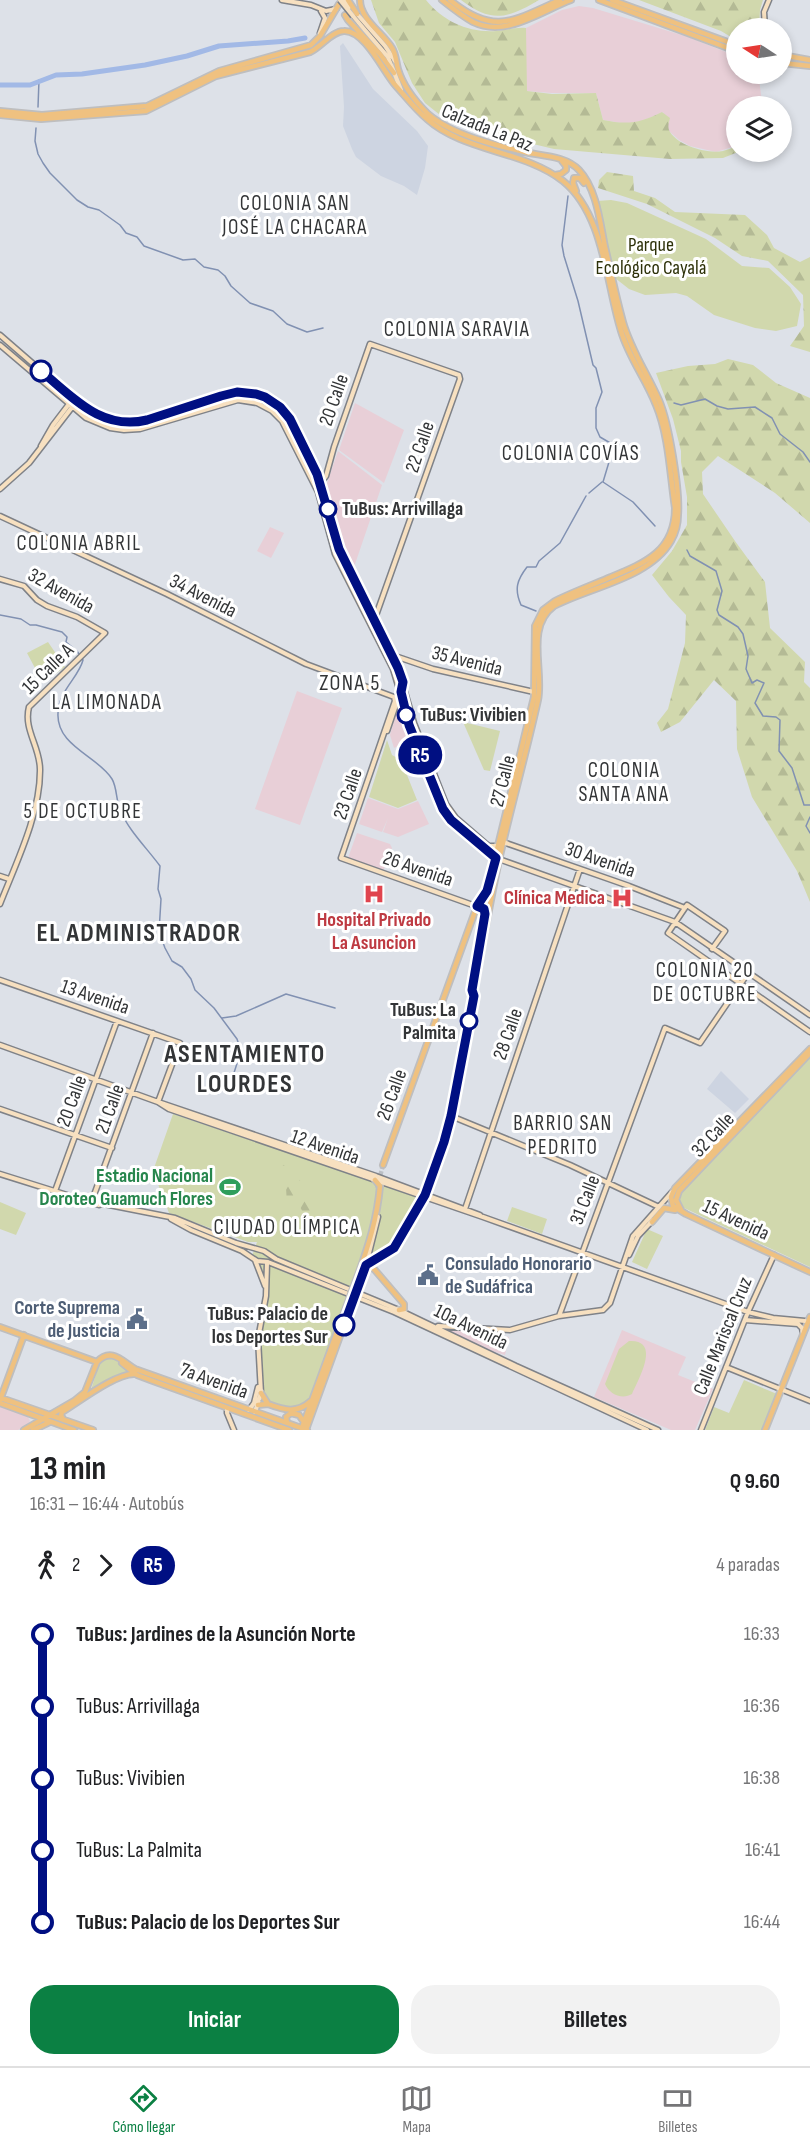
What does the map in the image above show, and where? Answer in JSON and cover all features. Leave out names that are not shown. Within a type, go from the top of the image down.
[{"type":"main road","name":"Calzada La Paz","points":[[360,0],[363,13],[394,50],[403,82],[414,98],[442,124],[474,137],[560,159],[579,170],[591,192],[626,331],[635,356],[664,413],[678,500],[678,520],[670,539]]},
{"type":"main road","points":[[442,0],[470,21],[495,27],[518,22],[571,0]]},
{"type":"main road","points":[[450,0],[476,18],[497,23],[515,19],[560,0]]},
{"type":"main road","points":[[598,0],[726,47]]},
{"type":"main road","points":[[612,0],[726,41]]},
{"type":"main road","name":"Calzada La Paz","points":[[0,113],[52,114],[147,106],[222,70],[308,46],[316,41],[341,3]]},
{"type":"main road","points":[[308,46],[314,46],[321,40],[341,3],[355,15]]},
{"type":"main road","points":[[345,15],[394,73]]},
{"type":"main road","name":"Calzada La Paz","points":[[0,113],[41,119],[146,111],[216,76],[307,52],[323,45],[340,31],[353,33],[365,44],[421,114],[442,130],[539,166],[555,175],[579,196],[586,206],[623,338],[660,415],[675,508],[670,539]]},
{"type":"main road","points":[[792,57],[810,60]]},
{"type":"main road","points":[[792,64],[810,66]]},
{"type":"main road","points":[[555,175],[566,170],[566,166],[560,159]]},
{"type":"main road","points":[[579,196],[573,183],[575,177],[581,179],[591,192]]},
{"type":"main road","points":[[586,206],[596,225],[600,225]]},
{"type":"main road","points":[[595,232],[599,230],[605,248]]},
{"type":"main road","name":"27 Calle","points":[[501,844],[536,694],[535,626],[543,609],[562,597],[644,563],[670,539]]},
{"type":"main road","name":"27 Calle","points":[[480,900],[487,891],[497,859],[533,722],[539,627],[547,611],[557,604],[648,566],[661,554],[670,539]]},
{"type":"main road","name":"27 Calle","points":[[425,1193],[451,1116],[497,859]]},
{"type":"main road","name":"26 Calle","points":[[383,1165],[480,900]]},
{"type":"main road","name":"32 Calle","points":[[675,1188],[809,1050]]},
{"type":"main road","name":"32 Calle","points":[[686,1214],[676,1203],[679,1191],[809,1050]]},
{"type":"main road","points":[[305,1426],[359,1276],[374,1227],[380,1185],[375,1180]]},
{"type":"main road","points":[[365,1256],[377,1188]]},
{"type":"main road","points":[[675,1188],[671,1197],[672,1203],[686,1214]]},
{"type":"main road","points":[[393,1255],[423,1200]]},
{"type":"main road","points":[[652,1222],[665,1207],[686,1214]]},
{"type":"main road","name":"15 Avenida","points":[[686,1214],[810,1271]]},
{"type":"main road","points":[[359,1276],[366,1265],[390,1251],[400,1239]]},
{"type":"main road","points":[[366,1265],[374,1269],[404,1304],[405,1308],[399,1310]]},
{"type":"main road","points":[[305,1426],[346,1313]]},
{"type":"main road","points":[[765,1430],[810,1317]]},
{"type":"main road","points":[[0,1326],[97,1362]]},
{"type":"main road","points":[[0,1400],[24,1335]]},
{"type":"main road","points":[[24,1430],[50,1418],[74,1401],[87,1390],[97,1362],[105,1356],[114,1355]]},
{"type":"main road","name":"7a Avenida","points":[[114,1355],[119,1356],[135,1369],[287,1423],[305,1426]]},
{"type":"main road","name":"7a Avenida","points":[[114,1355],[137,1375],[289,1430]]},
{"type":"main road","points":[[64,1420],[61,1413],[94,1392],[122,1376],[137,1375]]},
{"type":"main road","points":[[74,1401],[94,1392]]},
{"type":"main road","points":[[261,1393],[268,1404]]},
{"type":"main road","points":[[258,1405],[268,1404],[293,1410],[305,1406],[314,1396]]},
{"type":"main road","points":[[0,1400],[43,1419],[58,1418],[93,1430]]},
{"type":"main road","points":[[0,1400],[50,1418],[74,1430]]},
{"type":"main road","points":[[28,1413],[32,1418],[32,1428]]},
{"type":"main road","points":[[287,1423],[286,1417],[293,1413],[301,1416],[305,1426]]},
{"type":"main road","points":[[32,1428],[43,1419]]},
{"type":"street","points":[[282,0],[327,11],[341,3]]},
{"type":"street","points":[[764,18],[764,12],[769,0]]},
{"type":"street","points":[[316,41],[325,18],[318,8]]},
{"type":"street","points":[[355,15],[385,45],[397,66]]},
{"type":"street","points":[[355,15],[384,51],[402,91]]},
{"type":"street","points":[[0,335],[83,407],[102,418],[122,422],[140,422],[210,399],[246,392],[272,401],[268,407]]},
{"type":"street","name":"20 Calle","points":[[321,484],[326,476],[370,344],[454,373],[459,375],[460,379]]},
{"type":"street","points":[[0,345],[71,405],[99,425],[124,430],[142,428],[238,400],[268,407],[277,415],[287,430],[318,492],[335,554],[393,669],[409,725],[443,809],[451,820],[497,859],[676,923],[810,1015]]},
{"type":"street","points":[[12,355],[17,350]]},
{"type":"street","points":[[44,382],[49,377]]},
{"type":"street","name":"22 Calle","points":[[372,627],[460,379]]},
{"type":"street","points":[[0,489],[29,463],[53,425],[74,402],[69,395]]},
{"type":"street","points":[[210,399],[213,406]]},
{"type":"street","name":"30 Avenida","points":[[272,401],[286,414],[317,474],[339,549],[392,655],[403,682],[417,733],[450,811],[487,844],[501,844],[686,906],[725,931],[712,948]]},
{"type":"street","points":[[169,412],[172,420]]},
{"type":"street","points":[[140,422],[142,428]]},
{"type":"street","points":[[287,430],[294,427]]},
{"type":"street","points":[[317,474],[323,474],[328,467]]},
{"type":"street","points":[[312,479],[317,484],[321,484]]},
{"type":"street","name":"34 Avenida","points":[[0,516],[167,594],[306,664],[394,698]]},
{"type":"street","name":"32 Avenida","points":[[0,579],[24,586],[37,600],[47,606],[78,617],[105,633]]},
{"type":"street","name":"15 Calle A","points":[[0,904],[38,799],[40,767],[28,723],[28,710],[36,699],[105,633]]},
{"type":"street","name":"35 Avenida","points":[[392,655],[433,669],[536,694]]},
{"type":"street","name":"23 Calle","points":[[341,858],[401,692]]},
{"type":"street","name":"23 Calle","points":[[382,740],[394,698]]},
{"type":"street","name":"26 Avenida","points":[[341,858],[484,909]]},
{"type":"street","name":"28 Calle","points":[[465,1209],[580,869]]},
{"type":"street","points":[[0,876],[9,879]]},
{"type":"street","points":[[686,906],[668,933],[810,1032]]},
{"type":"street","name":"27 Calle","points":[[474,996],[472,990],[485,916],[484,909]]},
{"type":"street","points":[[740,984],[748,973]]},
{"type":"street","name":"13 Avenida","points":[[0,980],[180,1043],[158,1102]]},
{"type":"street","name":"31 Calle","points":[[559,1316],[665,1028],[700,1043],[740,984]]},
{"type":"street","name":"20 Calle","points":[[55,1191],[117,1021]]},
{"type":"street","name":"21 Calle","points":[[94,1196],[153,1033]]},
{"type":"street","name":"12 Avenida","points":[[0,1045],[483,1217]]},
{"type":"street","name":"12 Avenida","points":[[158,1102],[169,1109],[375,1180],[384,1181],[748,1312]]},
{"type":"street","points":[[0,1110],[112,1148]]},
{"type":"street","points":[[451,1116],[661,1205]]},
{"type":"street","points":[[0,1174],[108,1207],[171,1219],[184,1227],[242,1251],[254,1259]]},
{"type":"street","points":[[366,1265],[374,1237],[384,1181]]},
{"type":"street","name":"32 Calle","points":[[559,1316],[603,1310],[610,1303],[633,1236],[675,1188]]},
{"type":"street","points":[[80,1198],[90,1199],[94,1196],[94,1200],[100,1204],[175,1218],[257,1250],[253,1253],[254,1259],[262,1275],[266,1296]]},
{"type":"street","name":"32 Calle","points":[[623,1267],[638,1236],[652,1222],[661,1205]]},
{"type":"street","name":"10a Avenida","points":[[257,1250],[658,1430]]},
{"type":"street","points":[[255,1412],[261,1393],[259,1330],[266,1296],[269,1254]]},
{"type":"street","name":"Calle Mariscal Cruz","points":[[701,1430],[774,1254]]},
{"type":"street","name":"10a Avenida","points":[[254,1259],[399,1310],[561,1392],[647,1430]]},
{"type":"street","points":[[266,1273],[269,1268],[279,1266]]},
{"type":"street","points":[[748,1312],[773,1318],[805,1321]]},
{"type":"street","points":[[748,1312],[769,1321]]},
{"type":"street","points":[[434,1326],[504,1330],[559,1316]]},
{"type":"street","points":[[745,1320],[798,1324],[802,1328],[803,1335]]},
{"type":"street","points":[[726,1367],[810,1401]]},
{"type":"street","points":[[249,1410],[254,1403],[260,1384]]},
{"type":"street","points":[[561,1392],[586,1402],[590,1400]]},
{"type":"street","points":[[227,1408],[234,1430]]},
{"type":"shaded area","points":[[579,6],[593,8],[688,37],[726,52],[726,84],[760,84],[761,96],[726,96],[726,149],[716,152],[690,146],[679,140],[669,131],[663,112],[638,123],[621,123],[603,120],[596,93],[526,91],[526,28],[562,10]]},
{"type":"shaded area","points":[[343,43],[373,89],[417,131],[428,146],[425,168],[417,195],[404,186],[381,176],[356,157],[352,149],[343,126],[340,46]]},
{"type":"shaded area","points":[[355,403],[404,430],[384,483],[339,450]]},
{"type":"shaded area","points":[[338,451],[382,485],[353,570],[340,544],[325,489]]},
{"type":"shaded area","points":[[270,527],[284,533],[271,558],[257,551]]},
{"type":"shaded area","points":[[297,691],[342,708],[300,825],[255,809]]},
{"type":"shaded area","points":[[399,703],[402,704],[410,740],[394,748],[390,735]]},
{"type":"shaded area","points":[[368,798],[398,809],[418,801],[429,824],[398,837],[383,832],[388,818],[382,832],[359,824]]},
{"type":"shaded area","points":[[357,833],[390,844],[392,848],[384,869],[348,858]]},
{"type":"shaded area","points":[[721,1071],[749,1099],[735,1113],[707,1089]]},
{"type":"shaded area","points":[[446,1329],[509,1337],[505,1355],[492,1351]]},
{"type":"shaded area","points":[[622,1330],[686,1357],[678,1375],[713,1389],[695,1430],[671,1430],[594,1397]]},
{"type":"shaded area","points":[[0,1406],[28,1417],[30,1421],[27,1426],[18,1430],[0,1430]]},
{"type":"green space","points":[[371,0],[426,0],[449,20],[467,28],[497,31],[526,28],[527,91],[552,94],[596,93],[603,120],[612,122],[634,122],[662,112],[670,118],[668,126],[674,137],[702,150],[726,151],[726,157],[670,159],[554,149],[463,127],[445,119],[425,103],[412,83],[395,42],[379,23]]},
{"type":"green space","points":[[461,0],[539,0],[518,11],[499,16],[481,12]]},
{"type":"green space","points":[[639,0],[763,0],[760,18],[726,18],[726,34]]},
{"type":"green space","points":[[607,172],[633,176],[634,191],[655,198],[675,212],[745,215],[767,235],[774,248],[800,262],[810,257],[810,352],[790,346],[804,326],[803,295],[768,261],[742,256],[715,238],[647,204],[598,188],[599,180]]},
{"type":"green space","name":"Parque Ecológico Cayalá","points":[[611,200],[627,203],[706,239],[742,266],[769,268],[790,287],[801,304],[797,326],[776,331],[755,328],[714,315],[687,296],[676,293],[645,295],[629,289],[615,278],[597,201]]},
{"type":"green space","points":[[728,359],[753,365],[776,383],[810,398],[810,523],[775,493],[718,456],[702,472],[703,494],[765,582],[770,628],[805,662],[804,682],[810,688],[810,902],[797,871],[752,797],[737,749],[736,701],[714,680],[680,722],[661,732],[657,723],[668,709],[685,643],[686,615],[652,575],[672,551],[687,525],[687,497],[681,451],[673,419],[656,373],[688,366],[715,364]]},
{"type":"green space","points":[[48,642],[65,667],[43,683],[27,653]]},
{"type":"green space","points":[[463,722],[500,731],[490,771],[484,770]]},
{"type":"green space","points":[[387,740],[392,755],[401,760],[417,800],[398,808],[369,797]]},
{"type":"green space","points":[[810,1056],[810,1267],[682,1207],[678,1201],[680,1194]]},
{"type":"green space","name":"CIUDAD OLÍMPICA","points":[[173,1114],[422,1198],[400,1238],[390,1249],[367,1262],[356,1274],[311,1398],[303,1405],[290,1409],[269,1403],[262,1393],[260,1328],[268,1296],[268,1275],[260,1272],[252,1256],[257,1242],[248,1242],[169,1213],[153,1171]]},
{"type":"green space","points":[[273,1158],[291,1170],[324,1209],[330,1233],[315,1246],[298,1204],[296,1201],[286,1202],[285,1185],[282,1175],[271,1161]]},
{"type":"green space","points":[[0,1202],[26,1213],[16,1235],[0,1229]]},
{"type":"green space","points":[[512,1207],[547,1219],[542,1234],[507,1221]]},
{"type":"green space","points":[[647,1229],[663,1236],[647,1269],[632,1262]]},
{"type":"green space","points":[[629,1341],[639,1342],[644,1346],[645,1362],[632,1394],[620,1396],[610,1391],[605,1384],[619,1349]]},
{"type":"green space","points":[[105,1357],[115,1359],[129,1372],[119,1374],[91,1390],[99,1364]]},
{"type":"green space","points":[[744,1380],[777,1394],[763,1430],[705,1430],[714,1407],[729,1413]]},
{"type":"waterway","points":[[0,85],[30,85],[56,75],[82,74],[145,65],[219,46],[305,38]]},
{"type":"waterway","points":[[38,107],[39,80]]},
{"type":"waterway","points":[[36,128],[35,141],[43,163],[77,200],[88,207],[99,210],[120,225],[126,233],[137,237],[144,246],[183,260],[195,259],[204,267],[218,270],[231,286],[250,303],[273,311],[287,324],[307,332],[323,328]]},
{"type":"waterway","points":[[568,196],[562,245],[602,392],[596,408],[596,428],[600,437],[612,444],[612,452],[603,482],[633,502],[655,526]]},
{"type":"waterway","points":[[674,403],[681,405],[705,399],[728,409],[755,407],[772,418],[780,434],[803,452],[810,462]]},
{"type":"waterway","points":[[589,493],[602,482]]},
{"type":"waterway","points":[[536,611],[521,605],[517,589],[521,576],[527,567],[536,567],[539,561],[560,543],[586,496]]},
{"type":"waterway","points":[[687,550],[690,556],[716,571],[722,591],[717,610],[719,615],[738,627],[743,634],[748,656],[746,669],[752,683],[757,680],[764,683],[755,703],[763,716],[776,717],[780,720],[779,751],[792,768],[804,805],[810,805]]},
{"type":"waterway","points":[[0,615],[62,632],[67,637],[66,642],[77,651],[83,660],[62,697],[58,713],[59,724],[71,742],[106,771],[112,779],[124,818],[160,866],[159,932],[165,948],[172,961],[182,967],[191,979],[195,990],[214,1008],[237,1039],[241,1051],[232,1079],[222,1081],[218,1094]]},
{"type":"waterway","points":[[810,817],[806,826],[810,833]]},
{"type":"waterway","points":[[222,1018],[236,1016],[286,994],[335,1008]]},
{"type":"tunnel","points":[[377,1188],[383,1165]]},
{"type":"bus line","name":"R5","points":[[41,371],[90,412],[112,421],[147,420],[237,392],[265,397],[280,407],[290,419],[317,474],[339,549],[398,668],[403,682],[401,692],[409,725],[443,809],[451,820],[496,858],[487,891],[477,906],[484,909],[485,914],[472,990],[474,996],[444,1142],[425,1195],[400,1239],[394,1248],[366,1265],[344,1325]]},
{"type":"place","name":"TuBus: Arrivillaga","points":[[328,509]]},
{"type":"place","name":"TuBus: Vivibien","points":[[406,715]]},
{"type":"place","name":"Hospital Privado La Asuncion","points":[[374,894]]},
{"type":"place","name":"Clínica Medica","points":[[622,898]]},
{"type":"place","name":"TuBus: La Palmita","points":[[469,1021]]},
{"type":"place","name":"Estadio Nacional Doroteo Guamuch Flores","points":[[230,1187]]},
{"type":"place","name":"Consulado Honorario de Sudáfrica","points":[[428,1275]]},
{"type":"place","name":"Corte Suprema de Justicia","points":[[137,1319]]},
{"type":"place","name":"TuBus: Palacio de los Deportes Sur","points":[[344,1325]]},
{"type":"district","name":"COLONIA SAN JOSÉ LA CHACARA","points":[[295,215]]},
{"type":"district","name":"COLONIA SARAVIA","points":[[457,329]]},
{"type":"district","name":"COLONIA COVÍAS","points":[[571,453]]},
{"type":"district","name":"COLONIA ABRIL","points":[[79,543]]},
{"type":"district","name":"ZONA 5","points":[[350,683]]},
{"type":"district","name":"LA LIMONADA","points":[[107,702]]},
{"type":"district","name":"COLONIA SANTA ANA","points":[[624,782]]},
{"type":"district","name":"5 DE OCTUBRE","points":[[83,811]]},
{"type":"district","name":"EL ADMINISTRADOR","points":[[139,933]]},
{"type":"district","name":"COLONIA 20 DE OCTUBRE","points":[[705,982]]},
{"type":"district","name":"ASENTAMIENTO LOURDES","points":[[245,1069]]},
{"type":"district","name":"BARRIO SAN PEDRITO","points":[[563,1135]]},
{"type":"district","name":"CIUDAD OLÍMPICA","points":[[287,1227]]}]
